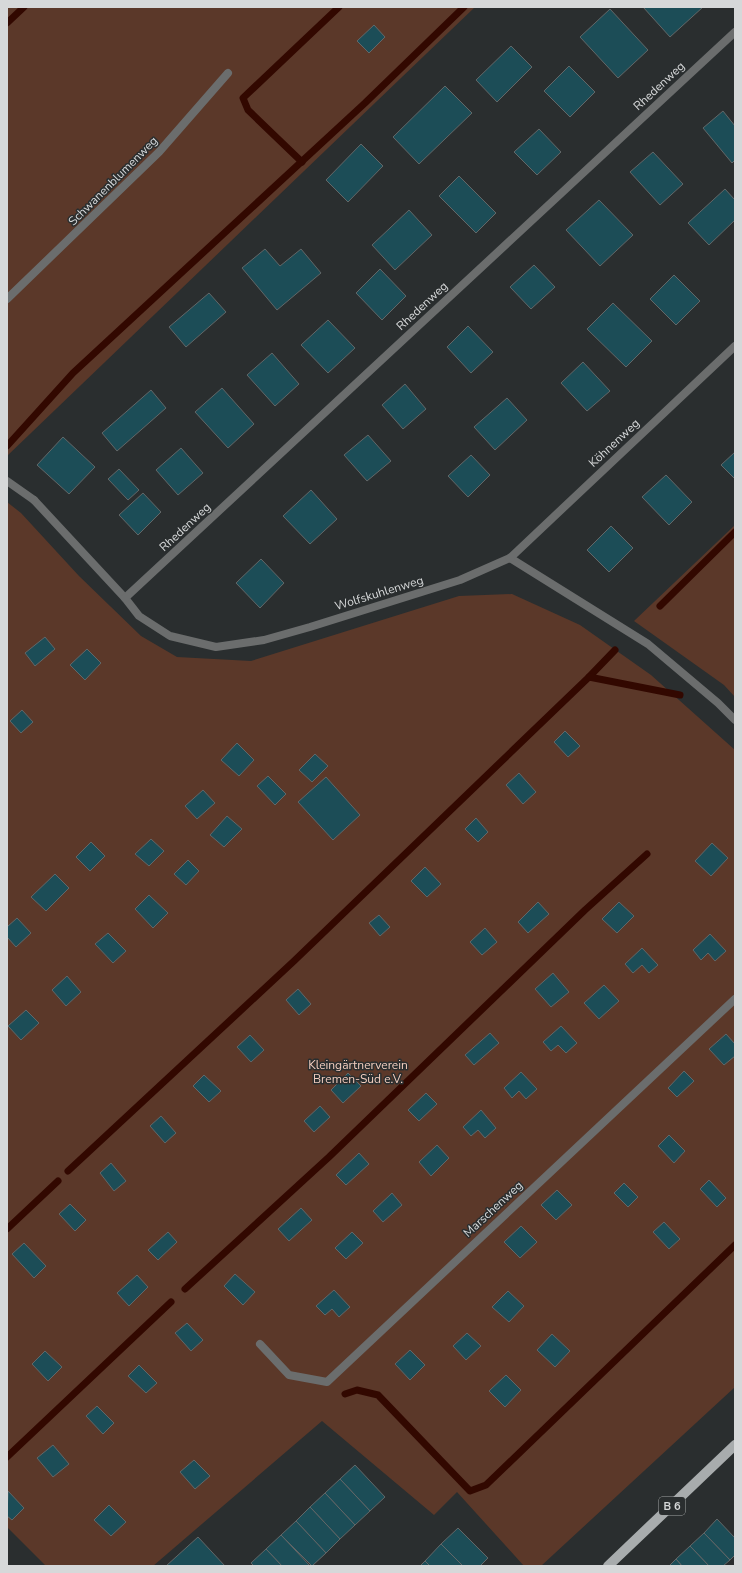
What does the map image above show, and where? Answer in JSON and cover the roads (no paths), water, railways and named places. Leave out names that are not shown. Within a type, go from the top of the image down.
[{"type":"main road","name":"B 6","points":[[608,1566],[735,1445]]},
{"type":"street","name":"Rhedenweg","points":[[125,598],[735,32]]},
{"type":"street","name":"Schwanenblumenweg","points":[[7,299],[159,152],[228,73]]},
{"type":"street","name":"Köhnenweg","points":[[510,558],[735,346]]},
{"type":"street","name":"Wolfskuhlenweg","points":[[7,481],[34,500],[125,598],[139,616],[170,636],[216,647],[264,640],[310,627],[460,580],[510,558]]},
{"type":"street","points":[[510,558],[648,644],[718,703],[735,720]]},
{"type":"street","name":"Marschenweg","points":[[260,1344],[288,1375],[327,1382],[735,998]]},
{"type":"waterway","points":[[7,23],[24,7]]},
{"type":"waterway","points":[[302,162],[248,110],[243,98],[339,7]]},
{"type":"waterway","points":[[7,446],[73,373],[365,103],[464,7]]},
{"type":"waterway","points":[[660,606],[735,532]]},
{"type":"waterway","points":[[589,677],[615,650]]},
{"type":"waterway","points":[[68,1171],[294,961],[589,677],[680,695]]},
{"type":"waterway","points":[[185,1289],[329,1157],[585,910],[647,854]]},
{"type":"waterway","points":[[7,1229],[58,1181]]},
{"type":"waterway","points":[[345,1394],[357,1390],[378,1395],[470,1491],[486,1485],[735,1245]]},
{"type":"waterway","points":[[7,1457],[171,1302]]},
{"type":"park label","name":"Kleingärtnerverein Bremen-Süd e.V.","points":[[358,1072]]}]
